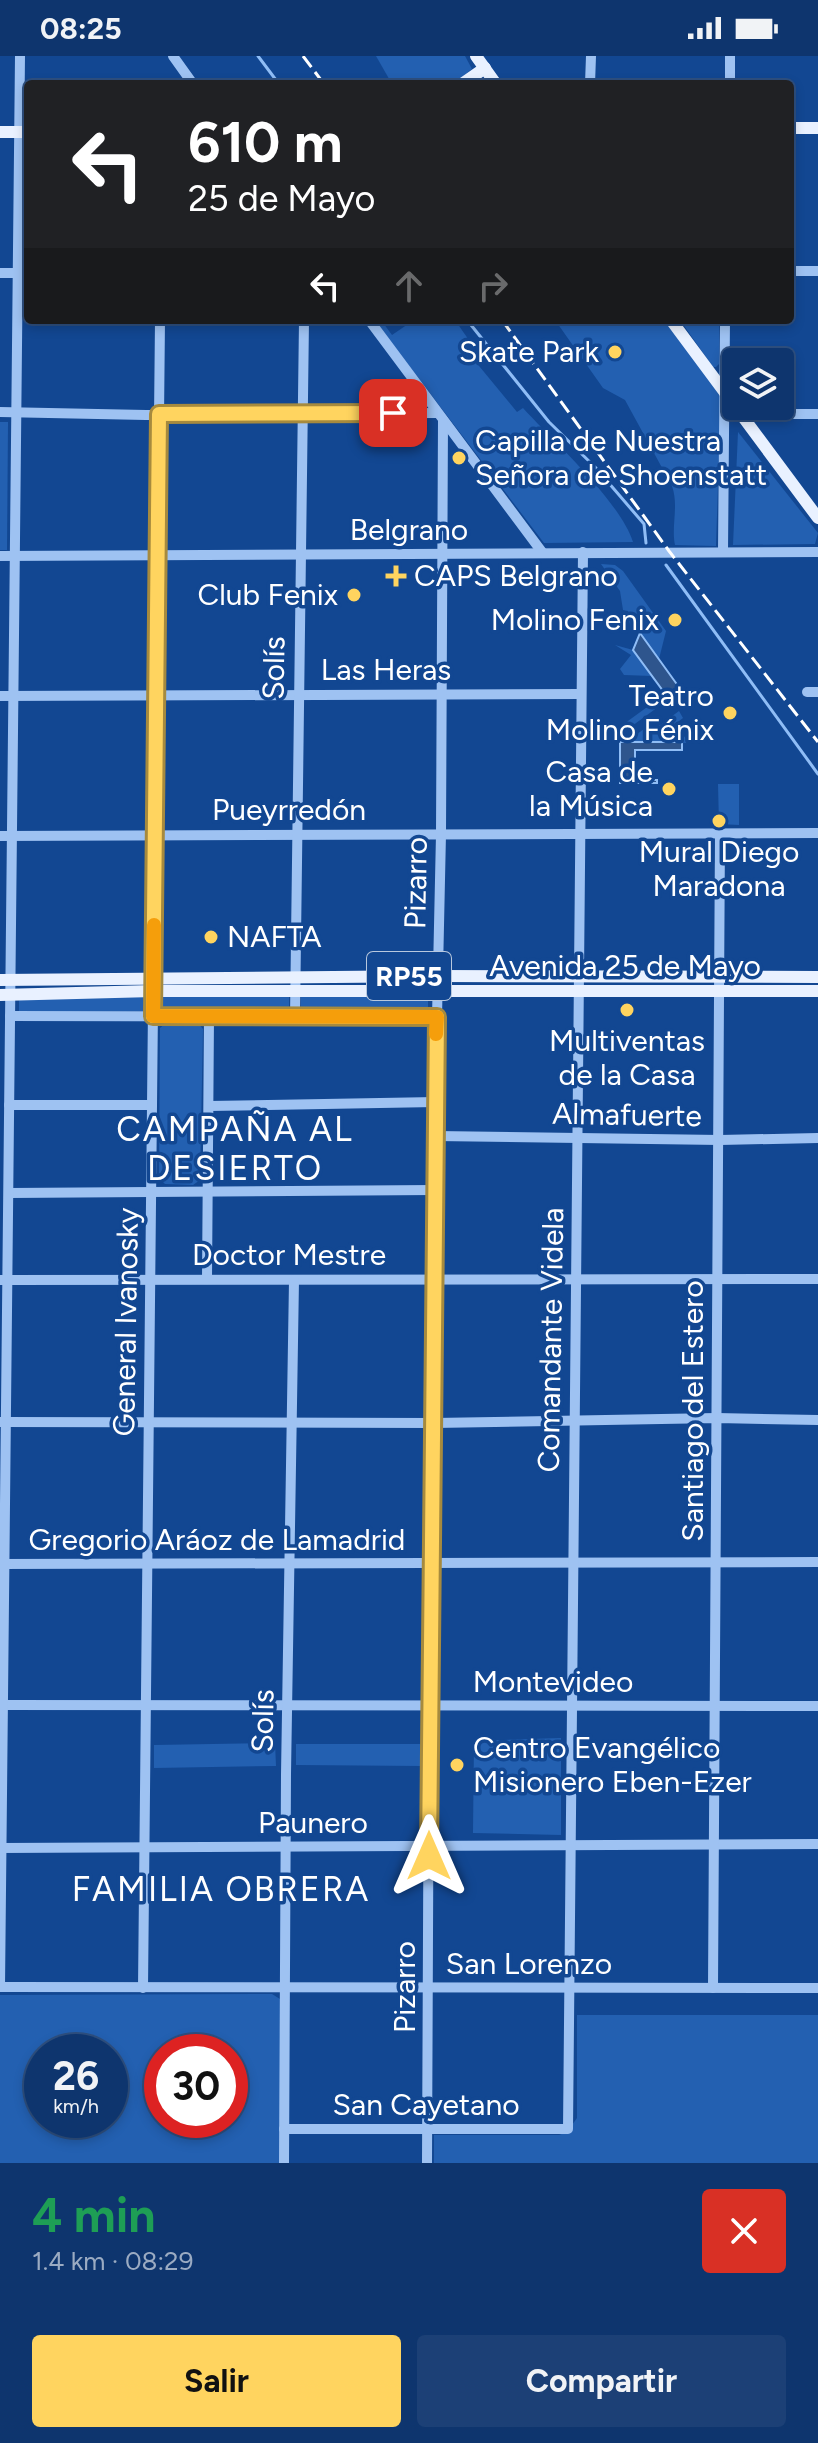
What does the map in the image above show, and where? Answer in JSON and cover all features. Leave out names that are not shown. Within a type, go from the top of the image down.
[{"type":"main road","points":[[476,56],[493,80]]},
{"type":"main road","points":[[468,80],[485,68]]},
{"type":"main road","points":[[794,128],[818,128]]},
{"type":"main road","points":[[0,132],[24,132]]},
{"type":"main road","points":[[674,324],[722,388]]},
{"type":"main road","points":[[744,420],[818,518]]},
{"type":"main road","name":"Avenida 25 de Mayo","points":[[5,995],[294,977],[818,977]]},
{"type":"main road","name":"Avenida 25 de Mayo","points":[[6,980],[295,991],[818,991]]},
{"type":"street","points":[[0,1987],[4,1280],[9,1193],[4,1139],[9,1105],[10,1016],[5,995],[6,836],[22,273],[24,132],[20,56]]},
{"type":"street","points":[[173,56],[190,80]]},
{"type":"street","points":[[590,80],[591,56]]},
{"type":"street","points":[[730,56],[730,80]]},
{"type":"street","points":[[794,271],[818,271]]},
{"type":"street","points":[[0,273],[22,273]]},
{"type":"street","name":"General Ivanosky","points":[[143,1988],[160,324]]},
{"type":"street","name":"Solís","points":[[295,1017],[304,324]]},
{"type":"street","points":[[372,324],[542,552]]},
{"type":"street","points":[[725,324],[725,348]]},
{"type":"street","points":[[0,412],[440,416]]},
{"type":"street","points":[[794,414],[818,414]]},
{"type":"street","name":"Pizarro","points":[[427,2163],[429,1706],[443,693],[440,416]]},
{"type":"street","points":[[723,552],[725,420]]},
{"type":"street","name":"Comandante Videla","points":[[568,2129],[583,552]]},
{"type":"street","name":"Belgrano","points":[[0,556],[818,552]]},
{"type":"street","name":"Las Heras","points":[[0,696],[581,694]]},
{"type":"street","name":"Pueyrredón","points":[[6,836],[155,833],[818,833]]},
{"type":"street","name":"Santiago del Estero","points":[[713,1988],[720,833]]},
{"type":"street","points":[[10,1016],[437,1017]]},
{"type":"street","points":[[207,1279],[209,1017]]},
{"type":"street","points":[[209,1106],[436,1102]]},
{"type":"street","points":[[9,1105],[152,1105]]},
{"type":"street","name":"Almafuerte","points":[[436,1136],[720,1140],[818,1138]]},
{"type":"street","points":[[9,1193],[435,1190]]},
{"type":"street","name":"Doctor Mestre","points":[[4,1280],[818,1279]]},
{"type":"street","name":"Solís","points":[[284,2163],[294,1280]]},
{"type":"street","points":[[4,1422],[818,1420]]},
{"type":"street","name":"Gregorio Aráoz de Lamadrid","points":[[3,1564],[818,1562]]},
{"type":"street","name":"Montevideo","points":[[2,1705],[818,1706]]},
{"type":"street","name":"Paunero","points":[[1,1848],[818,1844]]},
{"type":"street","name":"San Lorenzo","points":[[0,1987],[818,1988]]},
{"type":"street","name":"San Cayetano","points":[[284,2129],[568,2129]]},
{"type":"shaded area","points":[[376,56],[465,56],[472,69],[458,80],[390,80]]},
{"type":"shaded area","points":[[377,324],[384,324],[392,335],[408,324],[458,324],[475,349],[470,355],[517,412],[523,408],[600,490],[615,508],[633,542],[544,543]]},
{"type":"shaded area","points":[[558,324],[670,324],[721,393],[716,546],[675,545],[672,486],[625,400],[603,388]]},
{"type":"shaded area","points":[[683,324],[719,324],[719,364],[713,367]]},
{"type":"shaded area","points":[[0,422],[8,422],[7,550],[0,550]]},
{"type":"shaded area","points":[[738,432],[818,533],[815,544],[733,545]]},
{"type":"shaded area","points":[[601,564],[615,565],[623,571],[666,631],[659,659],[640,633],[631,631],[628,611],[623,610],[620,591]]},
{"type":"shaded area","points":[[640,633],[681,690],[669,699],[633,650]]},
{"type":"shaded area","points":[[615,645],[633,650],[652,676],[624,675],[620,669],[631,655]]},
{"type":"shaded area","points":[[665,694],[669,699],[621,734],[617,729]]},
{"type":"shaded area","points":[[679,711],[683,718],[675,724],[689,743],[626,742],[644,729],[652,731]]},
{"type":"shaded area","points":[[620,742],[682,742],[682,750],[635,750],[635,780],[657,780],[657,783],[620,783]]},
{"type":"shaded area","points":[[718,784],[739,784],[739,825],[719,824]]},
{"type":"shaded area","points":[[428,995],[428,1010],[301,1010],[301,996]]},
{"type":"shaded area","points":[[161,996],[289,996],[289,1011],[161,1011]]},
{"type":"shaded area","points":[[19,997],[147,997],[147,1011],[19,1012]]},
{"type":"shaded area","points":[[167,1022],[197,1022],[203,1029],[200,1180],[193,1185],[165,1184],[159,1178],[160,1028]]},
{"type":"shaded area","points":[[561,1738],[561,1835],[473,1833],[474,1741]]},
{"type":"shaded area","points":[[275,1743],[276,1766],[154,1768],[154,1745]]},
{"type":"shaded area","points":[[296,1744],[421,1744],[421,1766],[296,1765]]},
{"type":"shaded area","points":[[272,1994],[280,1999],[280,2163],[0,2163],[0,1995]]},
{"type":"shaded area","points":[[577,2015],[818,2015],[818,2163],[434,2163],[434,2135],[559,2135],[567,2132],[577,2118]]},
{"type":"waterway","points":[[258,56],[276,80]]},
{"type":"waterway","points":[[470,324],[549,422],[595,467],[644,524],[646,543]]},
{"type":"waterway","points":[[666,565],[818,774]]},
{"type":"railway","points":[[303,56],[321,80]]},
{"type":"railway","points":[[505,324],[669,551],[818,742]]},
{"type":"slow traffic","points":[[154,925],[153,1016],[437,1017],[436,1034]]},
{"type":"place","name":"Skate Park","points":[[615,352]]},
{"type":"place","name":"Capilla de Nuestra Señora de Shoenstatt","points":[[459,458]]},
{"type":"place","name":"CAPS Belgrano","points":[[396,576]]},
{"type":"place","name":"Club Fenix","points":[[354,595]]},
{"type":"place","name":"Molino Fenix","points":[[675,620]]},
{"type":"place","name":"Teatro Molino Fénix","points":[[730,713]]},
{"type":"place","name":"Casa de la Música","points":[[669,789]]},
{"type":"place","name":"Mural Diego Maradona","points":[[719,821]]},
{"type":"place","name":"NAFTA","points":[[211,937]]},
{"type":"place","name":"Multiventas de la Casa","points":[[627,1010]]},
{"type":"place","name":"Centro Evangélico Misionero Eben-Ezer","points":[[457,1765]]},
{"type":"district","name":"CAMPAÑA AL DESIERTO","points":[[235,1148]]},
{"type":"district","name":"FAMILIA OBRERA","points":[[221,1889]]},
{"type":"route","points":[[393,413],[159,414],[153,1016],[437,1017],[429,1856]]}]
